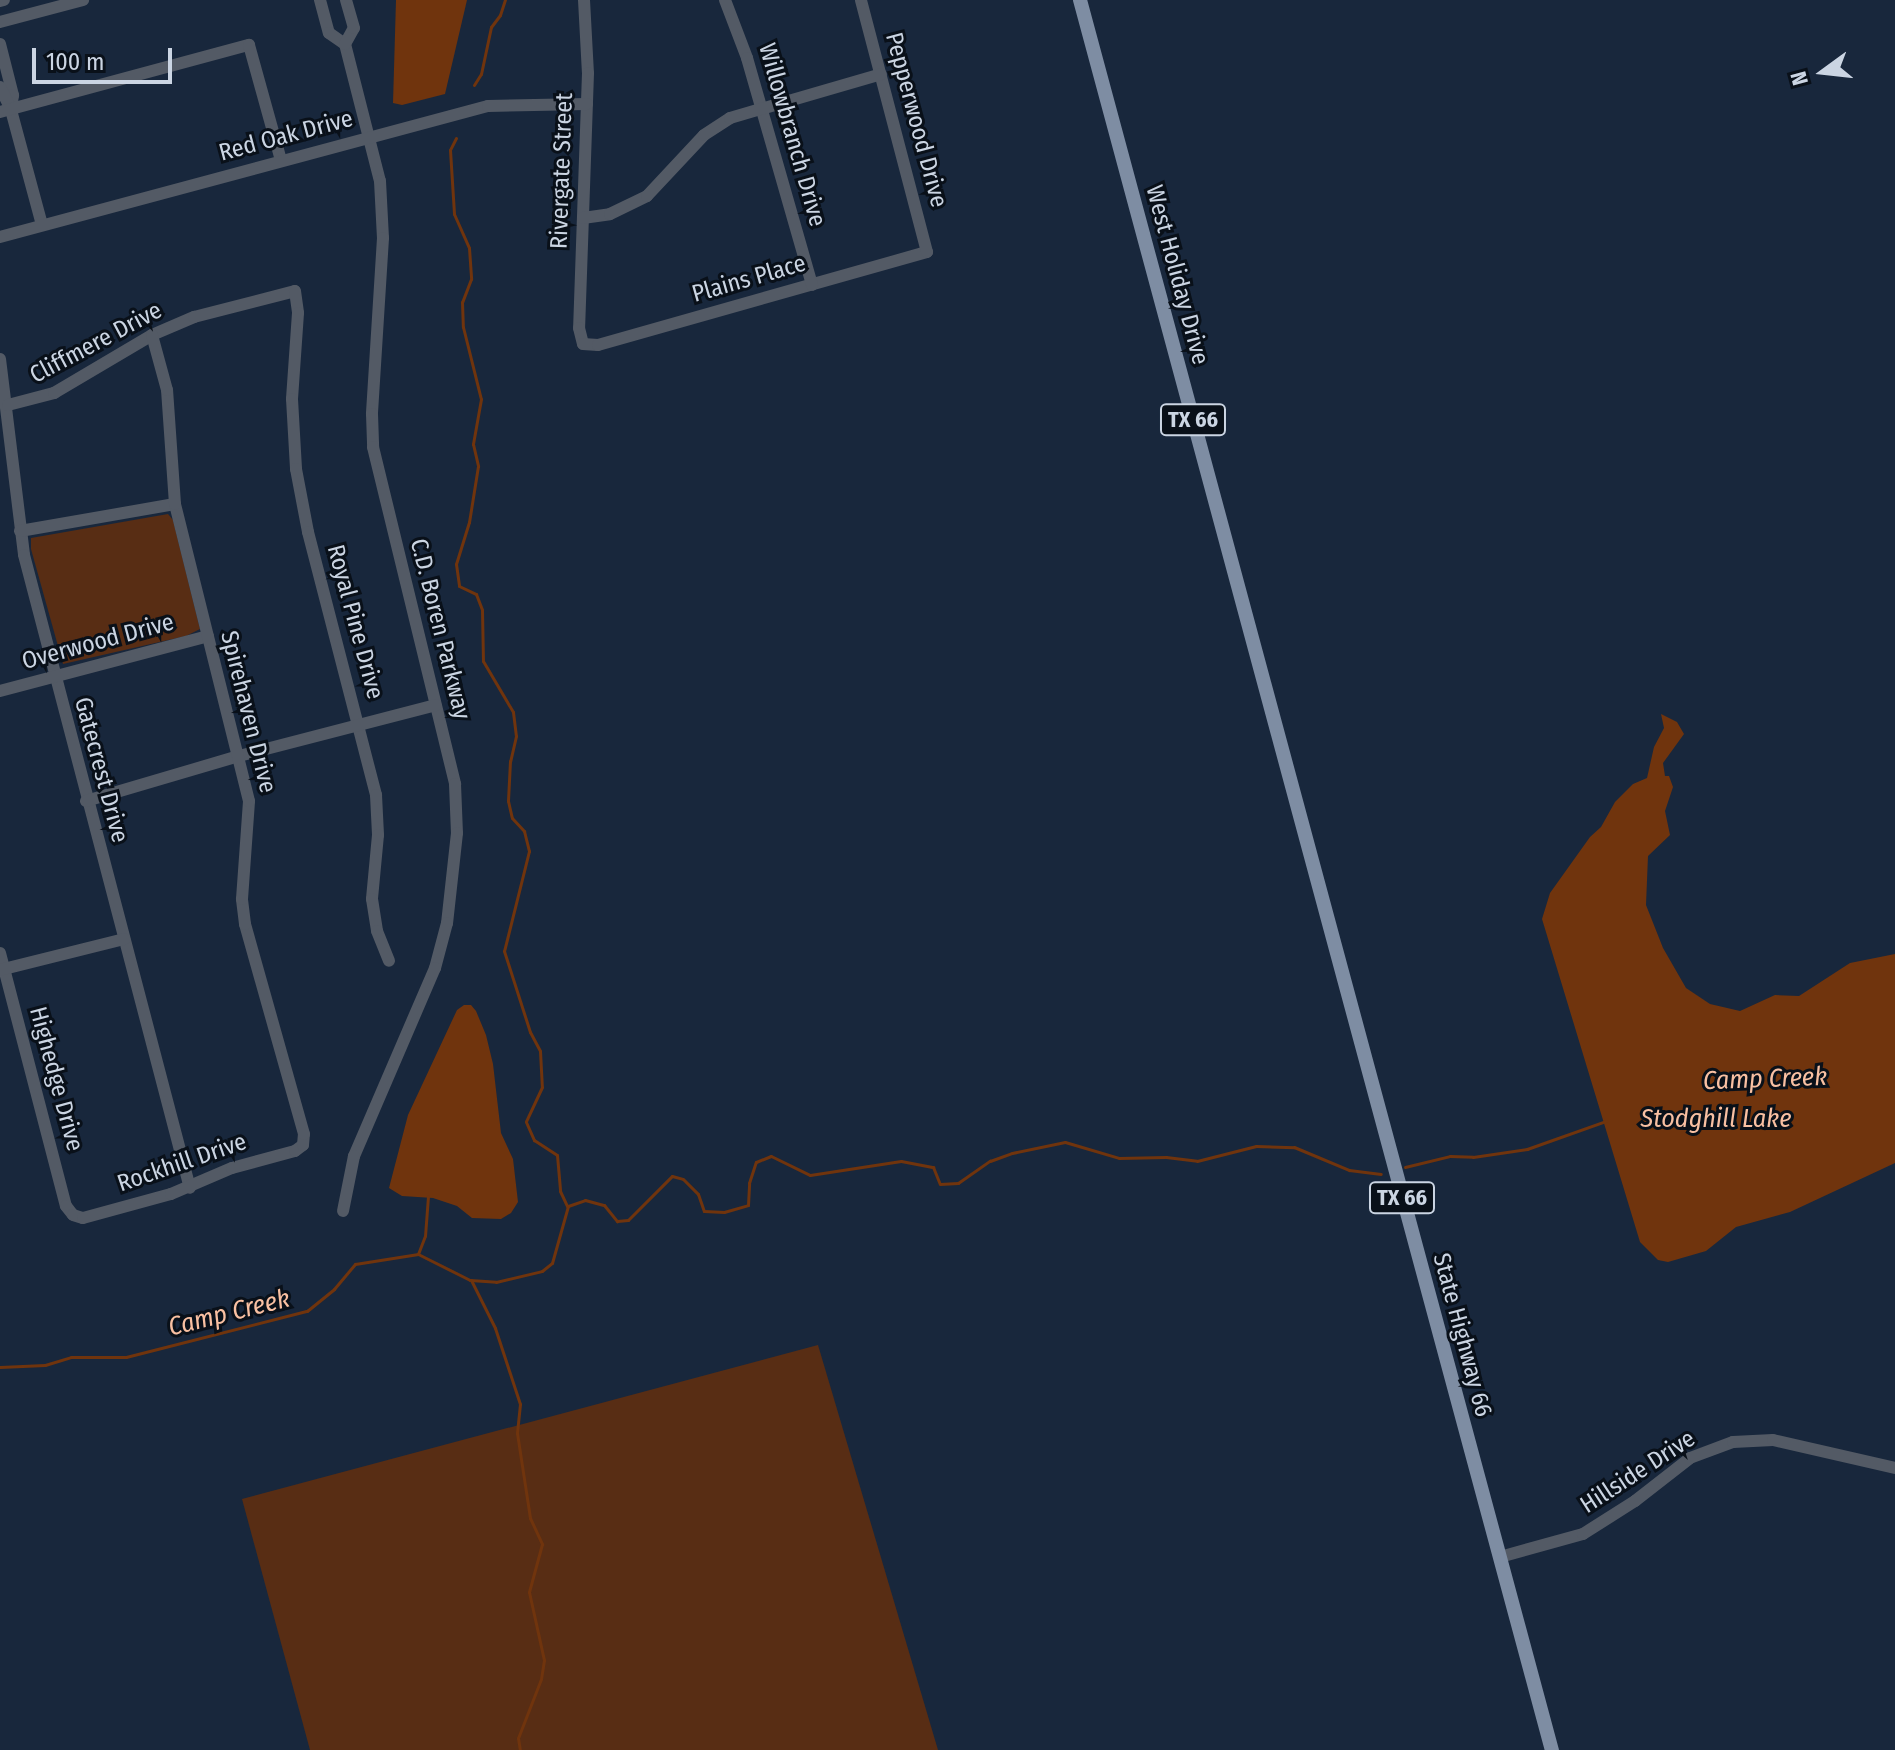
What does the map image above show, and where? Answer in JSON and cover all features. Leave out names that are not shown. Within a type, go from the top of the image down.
[{"type":"main road","name":"West Holiday Drive","points":[[1080,0],[1305,840]]},
{"type":"main road","name":"State Highway 66","points":[[1305,840],[1552,1750]]},
{"type":"street","points":[[0,22],[83,0]]},
{"type":"street","name":"C.D. Boren Parkway","points":[[320,0],[329,33],[345,44],[370,136],[382,197],[383,238],[372,414],[373,447],[455,784],[457,833],[447,923],[416,1017],[354,1156],[343,1211]]},
{"type":"street","name":"C.D. Boren Parkway","points":[[345,44],[354,28],[346,0]]},
{"type":"street","name":"Rivergate Street","points":[[583,344],[579,328],[587,104],[584,0]]},
{"type":"street","name":"Willowbranch Drive","points":[[725,0],[742,42],[812,285]]},
{"type":"street","name":"Pepperwood Drive","points":[[861,0],[927,252]]},
{"type":"street","points":[[0,44],[13,95],[6,111]]},
{"type":"street","points":[[6,111],[249,45],[281,160]]},
{"type":"street","points":[[583,218],[610,214],[647,196],[704,135],[730,118],[881,74]]},
{"type":"street","points":[[0,87],[42,225]]},
{"type":"street","name":"Red Oak Drive","points":[[0,237],[488,106],[587,104]]},
{"type":"street","name":"Plains Place","points":[[583,344],[598,345],[927,252]]},
{"type":"street","name":"Cliffmere Drive","points":[[8,405],[54,393],[152,335],[194,317],[295,291]]},
{"type":"street","name":"Royal Pine Drive","points":[[295,291],[292,423],[296,469],[308,532],[360,724],[377,812],[374,918],[383,952],[389,961]]},
{"type":"street","name":"Spirehaven Drive","points":[[152,335],[167,390],[175,504],[249,801],[243,912],[304,1134],[303,1145]]},
{"type":"street","name":"Gatecrest Drive","points":[[0,359],[8,405],[20,531],[86,801],[190,1188]]},
{"type":"street","points":[[20,531],[175,504]]},
{"type":"street","name":"Overwood Drive","points":[[0,691],[208,636]]},
{"type":"street","points":[[86,801],[239,756],[436,705]]},
{"type":"street","points":[[2,970],[124,939]]},
{"type":"street","name":"Highedge Drive","points":[[0,953],[66,1206],[73,1215]]},
{"type":"street","name":"Rockhill Drive","points":[[73,1215],[83,1218],[190,1188],[232,1168],[295,1151],[303,1145]]},
{"type":"street","name":"Hillside Drive","points":[[1500,1557],[1583,1534],[1635,1501],[1690,1458],[1733,1442],[1773,1440],[1895,1468]]},
{"type":"shaded area","points":[[168,514],[173,520],[200,629],[186,636],[63,664],[31,549],[31,538]]},
{"type":"shaded area","points":[[818,1345],[938,1750],[310,1750],[242,1499]]},
{"type":"water","points":[[396,0],[467,0],[445,94],[402,105],[393,103]]},
{"type":"water","name":"Stodghill Lake","points":[[1661,714],[1677,722],[1684,734],[1663,763],[1665,776],[1669,776],[1673,787],[1665,811],[1670,835],[1648,856],[1646,905],[1663,948],[1686,988],[1710,1004],[1740,1011],[1775,995],[1799,996],[1850,963],[1895,954],[1895,1163],[1790,1212],[1736,1227],[1706,1251],[1668,1262],[1658,1260],[1640,1242],[1542,919],[1550,893],[1590,837],[1601,827],[1615,802],[1633,784],[1647,778],[1654,747],[1664,728]]},
{"type":"water","points":[[471,1005],[476,1011],[486,1035],[493,1064],[501,1133],[513,1159],[518,1202],[511,1213],[501,1219],[472,1218],[457,1206],[433,1198],[402,1196],[389,1188],[408,1115],[457,1010]]},
{"type":"waterway","points":[[474,85],[481,74],[491,27],[500,15],[505,0]]},
{"type":"waterway","points":[[456,138],[450,150],[454,214],[469,248],[471,279],[462,302],[463,327],[481,399],[473,444],[478,466],[469,522],[456,564],[459,586],[476,594],[482,610],[483,661],[513,712],[516,736],[510,761],[508,801],[512,818],[524,831],[529,851],[504,951],[530,1032],[540,1051],[542,1087],[526,1122],[534,1140],[557,1155],[560,1191],[567,1206]]},
{"type":"waterway","name":"Camp Creek","points":[[1405,1167],[1450,1156],[1473,1157],[1527,1149],[1606,1121]]},
{"type":"waterway","name":"Camp Creek","points":[[0,1367],[45,1365],[71,1357],[126,1357],[307,1311],[334,1289],[355,1264],[418,1254],[470,1280],[496,1282],[542,1271],[552,1263],[568,1206],[585,1200],[604,1205],[617,1221],[628,1220],[672,1176],[683,1179],[698,1194],[704,1211],[724,1212],[748,1205],[749,1183],[756,1162],[771,1156],[810,1175],[901,1161],[933,1167],[940,1184],[958,1183],[990,1161],[1012,1153],[1065,1142],[1119,1158],[1166,1157],[1197,1161],[1256,1146],[1294,1147],[1349,1170],[1381,1174]]},
{"type":"waterway","points":[[418,1254],[425,1236],[428,1196]]},
{"type":"waterway","points":[[471,1280],[495,1328],[520,1404],[517,1433],[530,1518],[542,1544],[529,1592],[544,1660],[541,1679],[518,1738],[520,1750]]}]
